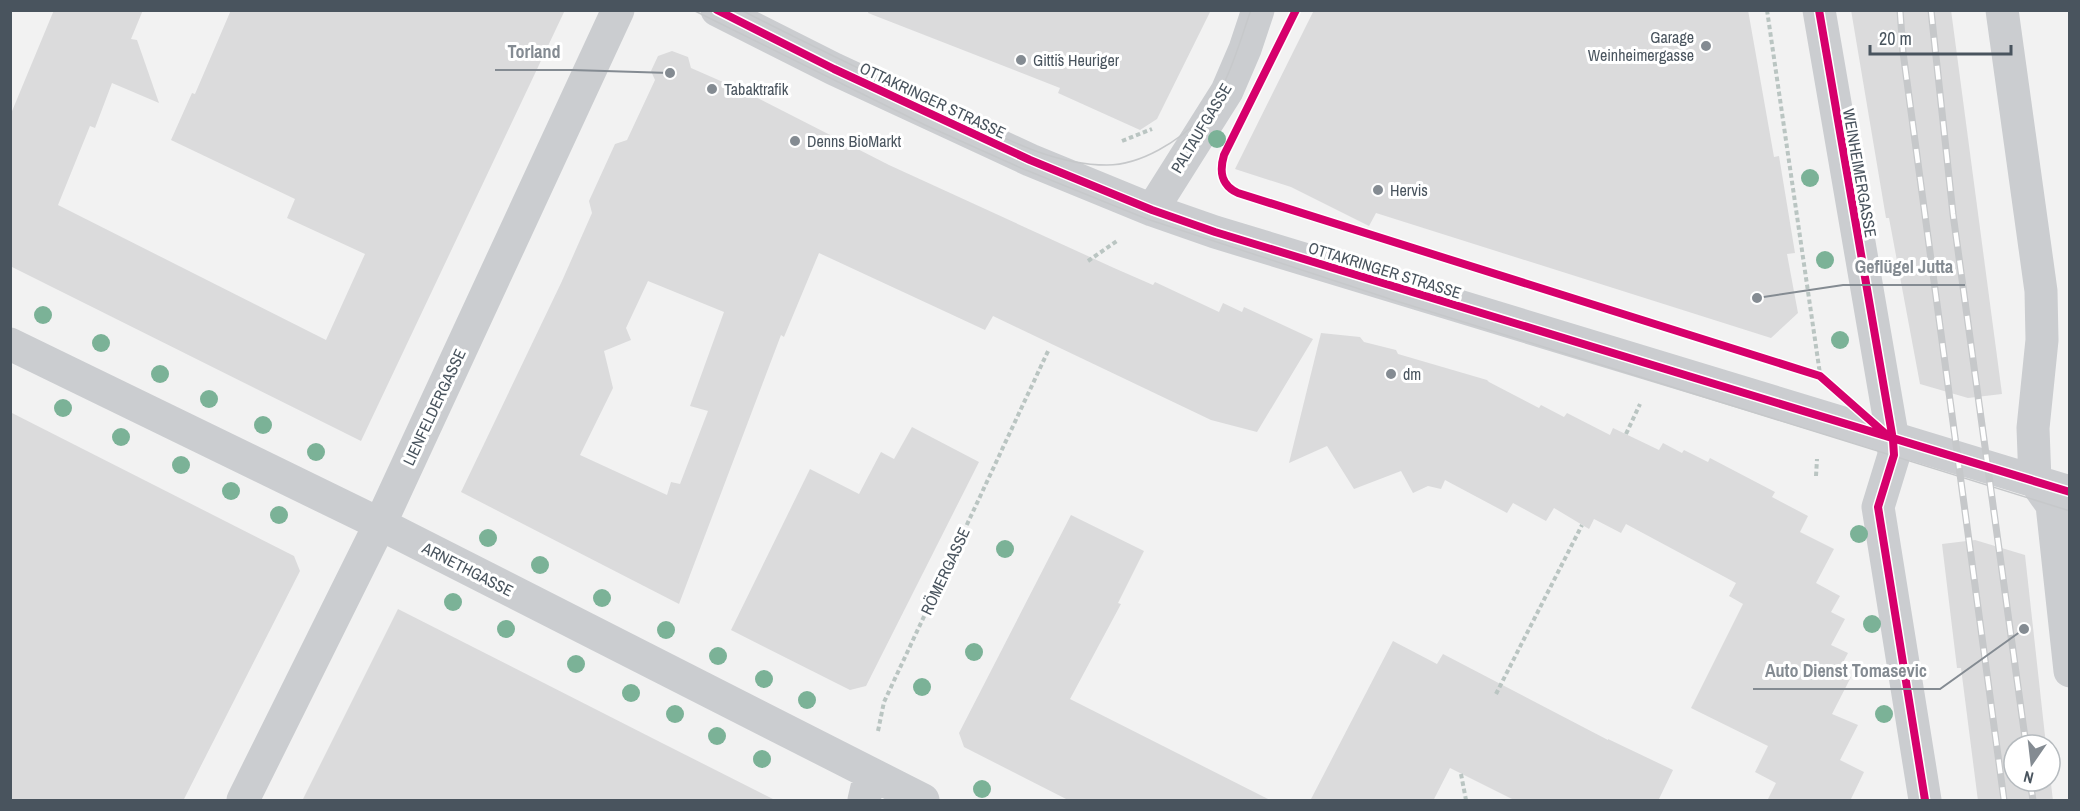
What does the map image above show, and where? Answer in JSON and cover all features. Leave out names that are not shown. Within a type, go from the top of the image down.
[{"type":"street","name":"LIENFELDERGASSE","points":[[243,801],[380,524],[618,10]]},
{"type":"street","name":"OTTAKRINGER STRASSE","points":[[717,10],[834,69],[1030,160],[1152,210],[1215,232],[1820,417],[1893,447],[2035,481],[2070,492]]},
{"type":"street","name":"PALTAUFGASSE","points":[[1152,210],[1227,91],[1258,10]]},
{"type":"street","name":"WEINHEIMERGASSE","points":[[1819,10],[1893,447],[1878,507],[1925,801]]},
{"type":"street","points":[[2002,10],[2041,291],[2042,340],[2033,428],[2035,481],[2052,505],[2070,671]]},
{"type":"street","name":"ARNETHGASSE","points":[[10,344],[380,524],[867,787],[924,801]]},
{"type":"path","points":[[1767,10],[1821,376]]},
{"type":"path","points":[[1122,141],[1160,126]]},
{"type":"path","points":[[1088,261],[1107,247]]},
{"type":"path","points":[[1809,372],[1821,376],[1828,383]]},
{"type":"path","points":[[1626,434],[1641,401]]},
{"type":"path","points":[[1816,477],[1820,417]]},
{"type":"path","points":[[1496,694],[1582,525]]},
{"type":"path","points":[[1461,774],[1466,801]]},
{"type":"building","points":[[54,10],[143,10],[131,39],[137,40],[159,103],[112,83],[95,128],[90,126],[58,205],[326,340],[365,254],[287,218],[295,199],[171,140],[192,93],[195,94],[231,10],[565,10],[361,441],[10,266],[10,116]]},
{"type":"building","points":[[869,10],[1211,10],[1157,119],[1140,130],[1058,93],[1060,88],[868,13]]},
{"type":"building","points":[[1314,10],[1748,10],[1774,157],[1779,156],[1795,253],[1787,254],[1798,313],[1771,338],[1376,213],[1369,226],[1291,187],[1235,169]]},
{"type":"building","points":[[1851,10],[1951,10],[2002,394],[1968,398],[1920,384],[1889,218],[1886,218]]},
{"type":"building","points":[[672,51],[688,57],[691,68],[748,93],[889,165],[1153,285],[1155,282],[1219,312],[1223,303],[1242,312],[1244,307],[1313,339],[1257,432],[1211,420],[993,316],[985,330],[819,253],[784,337],[781,335],[679,604],[461,492],[562,281],[592,213],[589,201],[615,144],[627,140],[655,80],[651,71],[658,56]],"holes":[[[648,281],[724,312],[690,406],[708,411],[680,484],[671,482],[667,495],[580,455],[613,388],[604,351],[631,340],[626,328]]]},
{"type":"building","points":[[1321,333],[1360,337],[1364,342],[1396,350],[1398,354],[1487,380],[1539,408],[1541,405],[1564,417],[1567,413],[1610,435],[1613,428],[1659,450],[1663,443],[1682,453],[1684,450],[1708,462],[1710,458],[1775,492],[1772,497],[1808,516],[1800,532],[1834,549],[1816,583],[1840,596],[1831,612],[1845,619],[1831,645],[1848,653],[1839,670],[1851,677],[1832,714],[1858,725],[1840,760],[1864,772],[1850,801],[1767,801],[1776,783],[1755,772],[1768,746],[1691,708],[1743,604],[1729,596],[1736,583],[1626,524],[1621,533],[1594,519],[1589,529],[1554,508],[1546,521],[1513,503],[1507,513],[1445,480],[1441,489],[1428,486],[1413,493],[1401,471],[1354,489],[1327,446],[1289,463]]},
{"type":"building","points":[[10,412],[294,556],[300,571],[183,801],[10,801]]},
{"type":"building","points":[[912,427],[979,462],[866,686],[850,690],[731,630],[810,469],[859,494],[881,452],[894,459]]},
{"type":"building","points":[[1071,515],[1144,551],[1118,603],[1121,604],[1070,699],[1272,801],[1070,801],[964,747],[959,733]]},
{"type":"building","points":[[1975,540],[2025,555],[2045,733],[2002,733],[2002,793],[2052,793],[2053,801],[1978,801],[1961,668],[1957,668],[1942,544]]},
{"type":"building","points":[[398,609],[660,742],[777,801],[302,801]]},
{"type":"building","points":[[1393,641],[1437,664],[1443,654],[1608,740],[1673,770],[1658,801],[1516,801],[1450,768],[1433,801],[1310,801]]},
{"type":"tram line","points":[[693,10],[925,125],[1021,168],[1147,219],[1393,300],[2070,511]]},
{"type":"tram line","points":[[741,10],[1021,146],[1085,164],[1107,165],[1133,161],[1159,150],[1182,135],[1202,117],[1226,80],[1251,10]]},
{"type":"railway","points":[[1900,10],[1903,52],[2004,800]]},
{"type":"railway","points":[[1931,10],[1953,214],[2024,733]]},
{"type":"railway","points":[[2032,793],[2033,800]]},
{"type":"cycle path","points":[[717,10],[834,69],[1030,160],[1152,210],[1215,232],[2070,492]]},
{"type":"cycle path","points":[[1296,10],[1224,155],[1223,177],[1232,190],[1820,376],[1888,436]]},
{"type":"cycle path","points":[[1819,10],[1893,440],[1894,455],[1878,507],[1925,800]]},
{"type":"place","name":"Garage Weinheimergasse","points":[[1706,46]]},
{"type":"place","name":"Gitti´s Heuriger","points":[[1021,60]]},
{"type":"place","name":"Torland","points":[[670,73]]},
{"type":"place","name":"Tabaktrafik","points":[[712,89]]},
{"type":"place","name":"Denns BioMarkt","points":[[795,141]]},
{"type":"place","name":"Hervis","points":[[1378,190]]},
{"type":"place","name":"Geflügel Jutta","points":[[1757,298]]},
{"type":"place","name":"dm","points":[[1391,374]]},
{"type":"place","name":"Auto Dienst Tomasevic","points":[[2024,629]]}]
